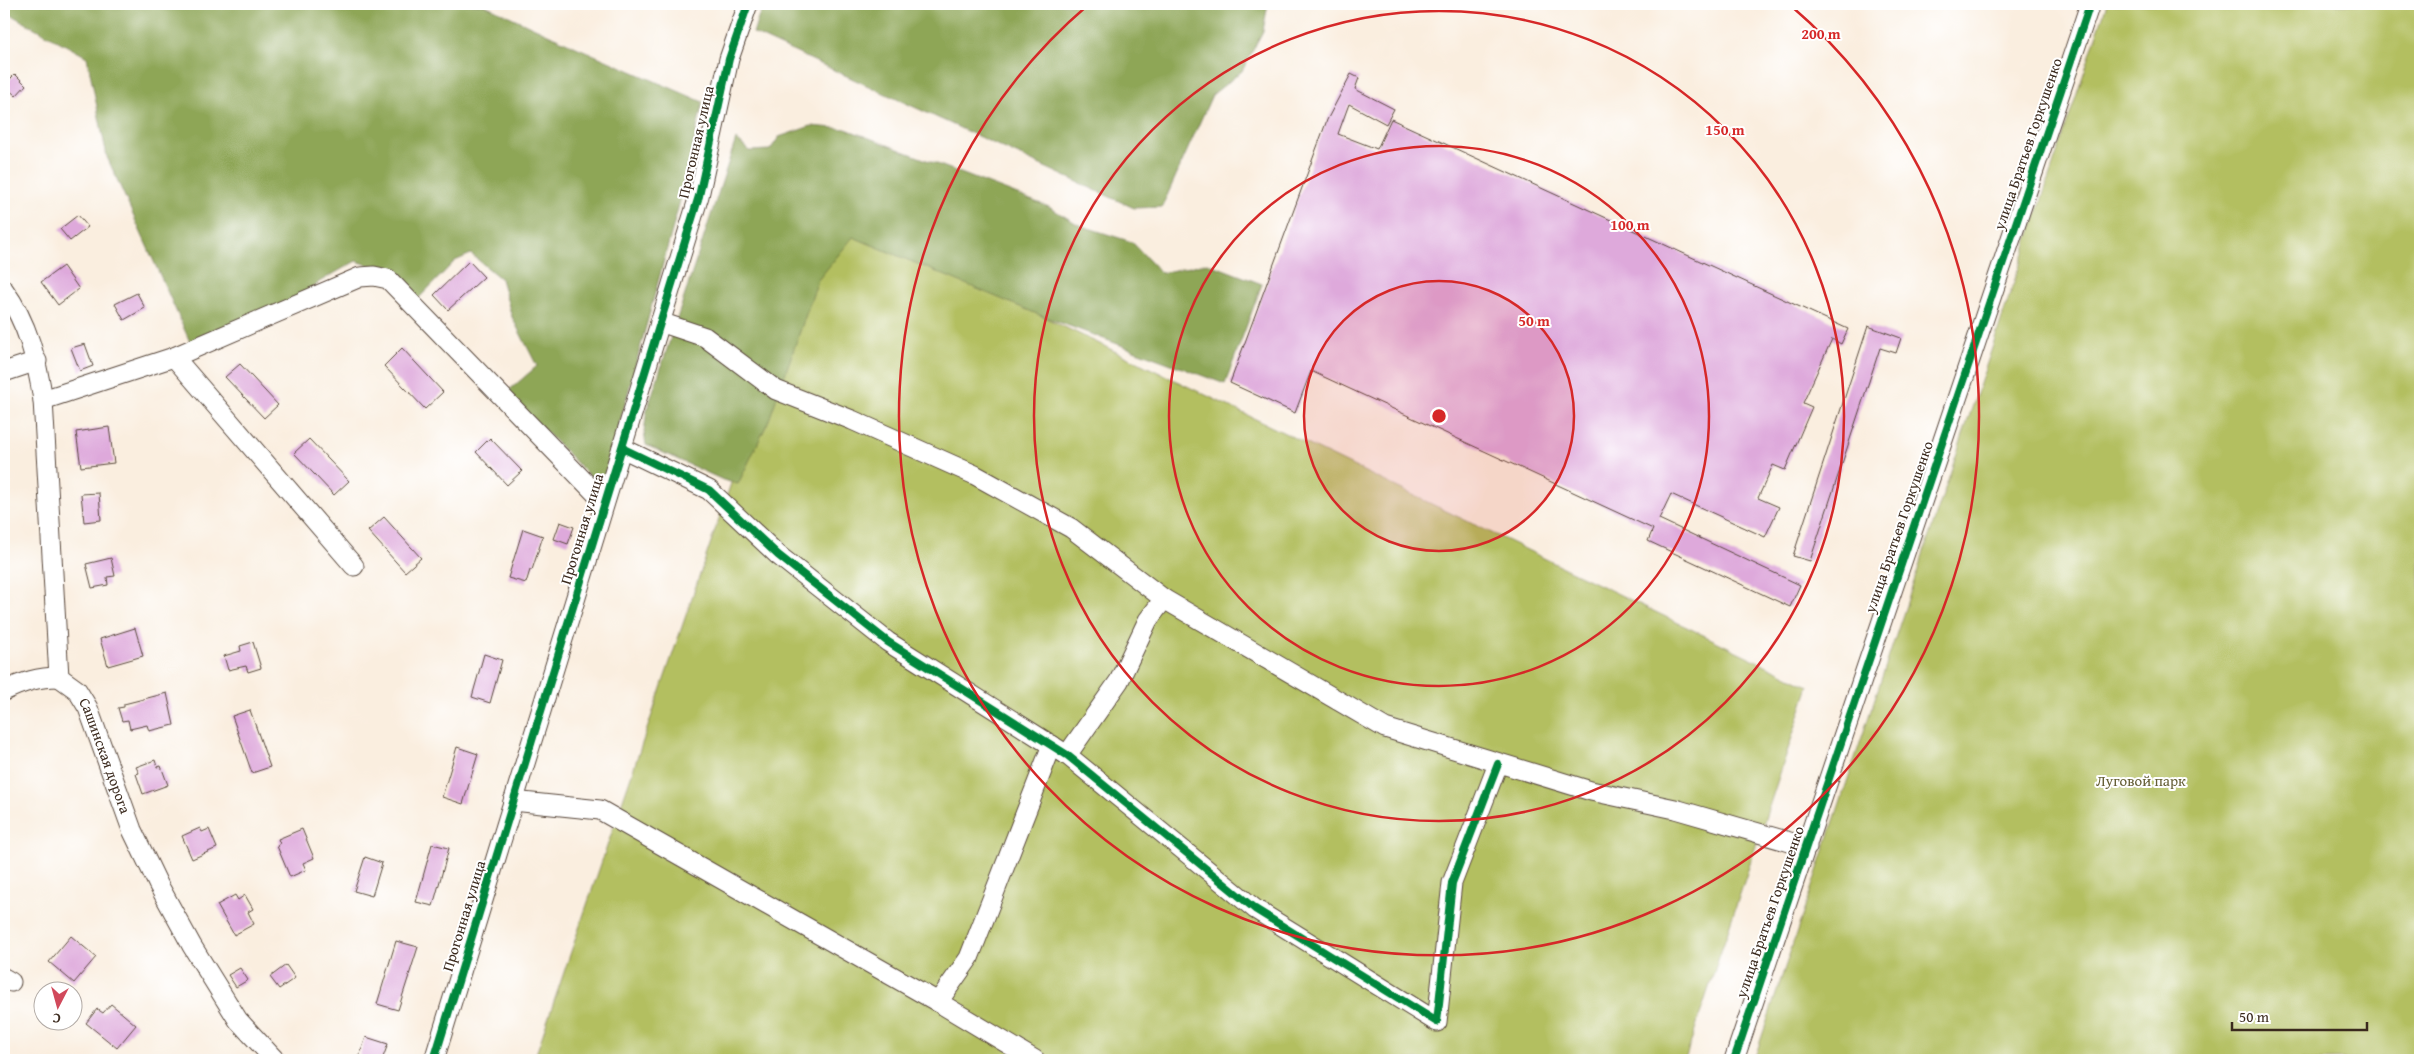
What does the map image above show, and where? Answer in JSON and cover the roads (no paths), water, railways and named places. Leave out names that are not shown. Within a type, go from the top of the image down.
[{"type":"street","name":"Прогонная улица","points":[[434,1060],[699,196],[729,59],[748,4]]},
{"type":"street","name":"улица Братьев Горкушенко","points":[[1734,1060],[2090,4]]},
{"type":"street","points":[[43,400],[174,357],[360,278],[374,276],[388,280],[604,502]]},
{"type":"street","points":[[4,290],[25,326],[37,361],[43,400],[59,677],[41,677],[22,682],[4,691]]},
{"type":"street","points":[[660,322],[705,337],[776,390],[852,420],[975,475],[1071,528],[1164,599],[1385,728],[1591,791],[1675,808],[1807,847]]},
{"type":"street","points":[[174,357],[354,566]]},
{"type":"street","points":[[4,372],[37,361]]},
{"type":"street","points":[[622,448],[709,490],[778,555],[888,642],[1059,750],[1255,909],[1437,1022],[1452,883],[1498,764]]},
{"type":"street","points":[[938,1002],[969,958],[1059,750],[1119,681],[1148,620],[1164,599]]},
{"type":"street","name":"Сашинская дорога","points":[[59,677],[77,690],[88,708],[132,830],[158,884],[192,946],[238,1020],[275,1060]]},
{"type":"street","points":[[513,801],[600,810],[938,1002],[1035,1060]]},
{"type":"park label","name":"Луговой парк","points":[[2141,781]]}]
